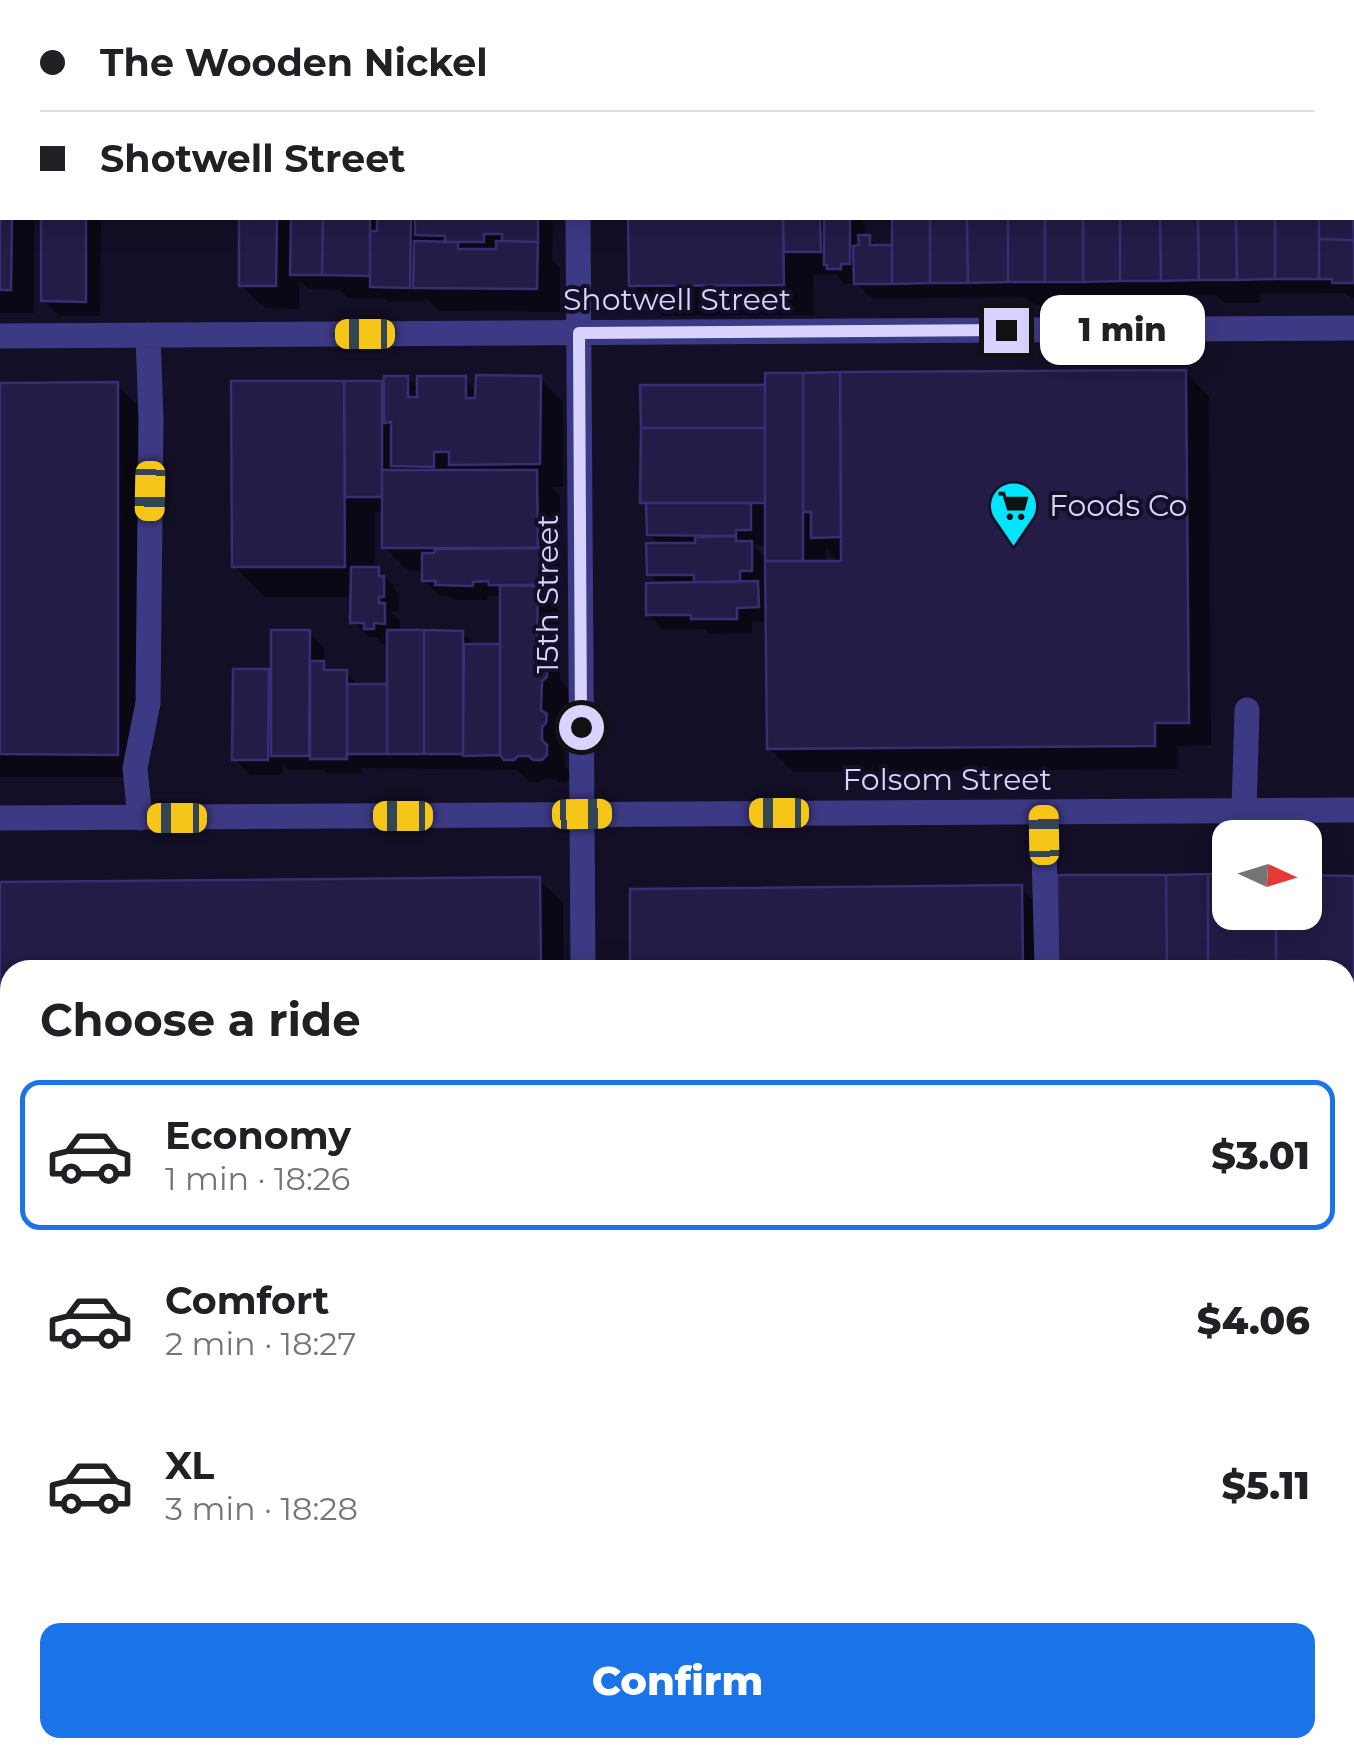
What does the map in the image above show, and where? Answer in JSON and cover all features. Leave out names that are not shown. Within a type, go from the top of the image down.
[{"type":"street","name":"15th Street","points":[[578,220],[582,960]]},
{"type":"street","name":"Shotwell Street","points":[[0,336],[1354,328]]},
{"type":"street","points":[[140,818],[135,768],[148,704],[151,420],[148,335]]},
{"type":"street","points":[[1244,810],[1246,710]]},
{"type":"street","name":"Folsom Street","points":[[0,818],[1354,810]]},
{"type":"street","points":[[1043,812],[1047,960]]},
{"type":"building","points":[[0,220],[12,220],[11,290],[0,290]]},
{"type":"building","points":[[41,220],[86,220],[86,302],[41,301]]},
{"type":"building","points":[[239,220],[277,220],[276,286],[239,286]]},
{"type":"building","points":[[291,220],[323,220],[322,275],[290,275]]},
{"type":"building","points":[[323,220],[370,220],[370,276],[322,275]]},
{"type":"building","points":[[377,220],[411,220],[410,288],[370,287],[370,231],[377,231]]},
{"type":"building","points":[[415,220],[538,220],[538,242],[502,241],[502,234],[484,234],[484,242],[445,242],[445,236],[415,235]]},
{"type":"building","points":[[628,220],[783,220],[784,285],[629,286]]},
{"type":"building","points":[[783,220],[820,220],[821,252],[784,252]]},
{"type":"building","points":[[824,220],[850,220],[850,264],[841,264],[841,269],[827,269]]},
{"type":"building","points":[[892,220],[930,220],[930,283],[892,284]]},
{"type":"building","points":[[930,220],[967,220],[968,283],[930,283]]},
{"type":"building","points":[[967,220],[1008,220],[1008,282],[968,283]]},
{"type":"building","points":[[1008,220],[1045,220],[1045,282],[1008,282]]},
{"type":"building","points":[[1045,220],[1083,220],[1083,282],[1045,282]]},
{"type":"building","points":[[1083,220],[1120,220],[1120,281],[1083,282]]},
{"type":"building","points":[[1120,220],[1160,220],[1161,281],[1120,281]]},
{"type":"building","points":[[1160,220],[1198,220],[1199,280],[1161,281]]},
{"type":"building","points":[[1198,220],[1236,220],[1237,280],[1199,280]]},
{"type":"building","points":[[1236,220],[1275,220],[1275,279],[1237,280]]},
{"type":"building","points":[[1275,220],[1319,220],[1319,279],[1275,279]]},
{"type":"building","points":[[1319,220],[1353,220],[1354,240],[1319,239]]},
{"type":"building","points":[[858,235],[870,235],[870,245],[892,245],[892,284],[854,284],[853,246],[859,245]]},
{"type":"building","points":[[1319,239],[1354,240],[1354,283],[1319,279]]},
{"type":"building","points":[[414,241],[458,242],[458,249],[496,249],[496,241],[538,242],[537,289],[413,288]]},
{"type":"building","name":"Foods Co","points":[[1186,370],[1189,723],[1155,723],[1155,746],[767,749],[765,561],[841,561],[840,372]]},
{"type":"building","points":[[840,372],[841,537],[811,538],[811,512],[803,512],[803,373]]},
{"type":"building","points":[[765,373],[803,373],[803,561],[765,561]]},
{"type":"building","points":[[476,375],[541,376],[540,464],[449,465],[449,452],[434,452],[434,467],[391,466],[391,422],[384,423],[384,376],[408,376],[408,397],[417,397],[417,376],[466,376],[466,398],[475,398]]},
{"type":"building","points":[[231,381],[344,381],[345,567],[232,567]]},
{"type":"building","points":[[344,381],[382,381],[382,497],[345,497]]},
{"type":"building","points":[[118,382],[118,755],[0,754],[0,383]]},
{"type":"building","points":[[640,385],[765,385],[765,428],[641,428]]},
{"type":"building","points":[[641,428],[765,428],[765,503],[640,503]]},
{"type":"building","points":[[382,470],[537,470],[538,548],[382,548]]},
{"type":"building","points":[[646,503],[751,503],[751,530],[736,530],[736,536],[647,535]]},
{"type":"building","points":[[736,536],[736,541],[752,541],[752,571],[740,571],[740,582],[694,582],[694,575],[647,575],[646,543],[695,543],[695,537]]},
{"type":"building","points":[[543,548],[543,586],[489,585],[488,581],[473,582],[473,586],[435,585],[436,581],[422,581],[422,553],[434,553],[435,549]]},
{"type":"building","points":[[351,567],[379,567],[379,576],[384,576],[384,597],[379,597],[379,603],[385,603],[385,624],[374,623],[374,629],[364,629],[364,623],[350,623]]},
{"type":"building","points":[[758,581],[759,607],[737,608],[737,619],[646,615],[646,583]]},
{"type":"building","points":[[500,585],[538,585],[537,656],[542,657],[541,663],[547,667],[547,677],[542,681],[541,710],[547,714],[542,740],[547,745],[547,755],[542,760],[518,756],[504,760],[500,755]]},
{"type":"building","points":[[271,630],[310,630],[309,756],[271,756]]},
{"type":"building","points":[[387,630],[424,630],[424,754],[387,754]]},
{"type":"building","points":[[424,630],[463,631],[463,754],[424,754]]},
{"type":"building","points":[[464,644],[500,644],[500,755],[463,756]]},
{"type":"building","points":[[310,661],[324,661],[324,670],[347,670],[347,759],[310,759]]},
{"type":"building","points":[[233,669],[269,669],[268,760],[232,760]]},
{"type":"building","points":[[347,684],[387,684],[387,754],[347,754]]},
{"type":"building","points":[[1208,874],[1208,960],[1167,960],[1166,875]]},
{"type":"building","points":[[1208,874],[1212,874],[1212,930],[1276,930],[1276,960],[1208,960]]},
{"type":"building","points":[[1057,875],[1166,875],[1167,960],[1058,960]]},
{"type":"building","points":[[1322,875],[1354,876],[1354,960],[1276,960],[1276,930],[1322,930]]},
{"type":"building","points":[[540,877],[541,960],[0,960],[0,882]]},
{"type":"building","points":[[1022,885],[1023,960],[630,960],[630,889]]},
{"type":"place","name":"Foods Co","points":[[1014,548]]},
{"type":"route","points":[[581,727],[579,333],[1006,330]]}]
